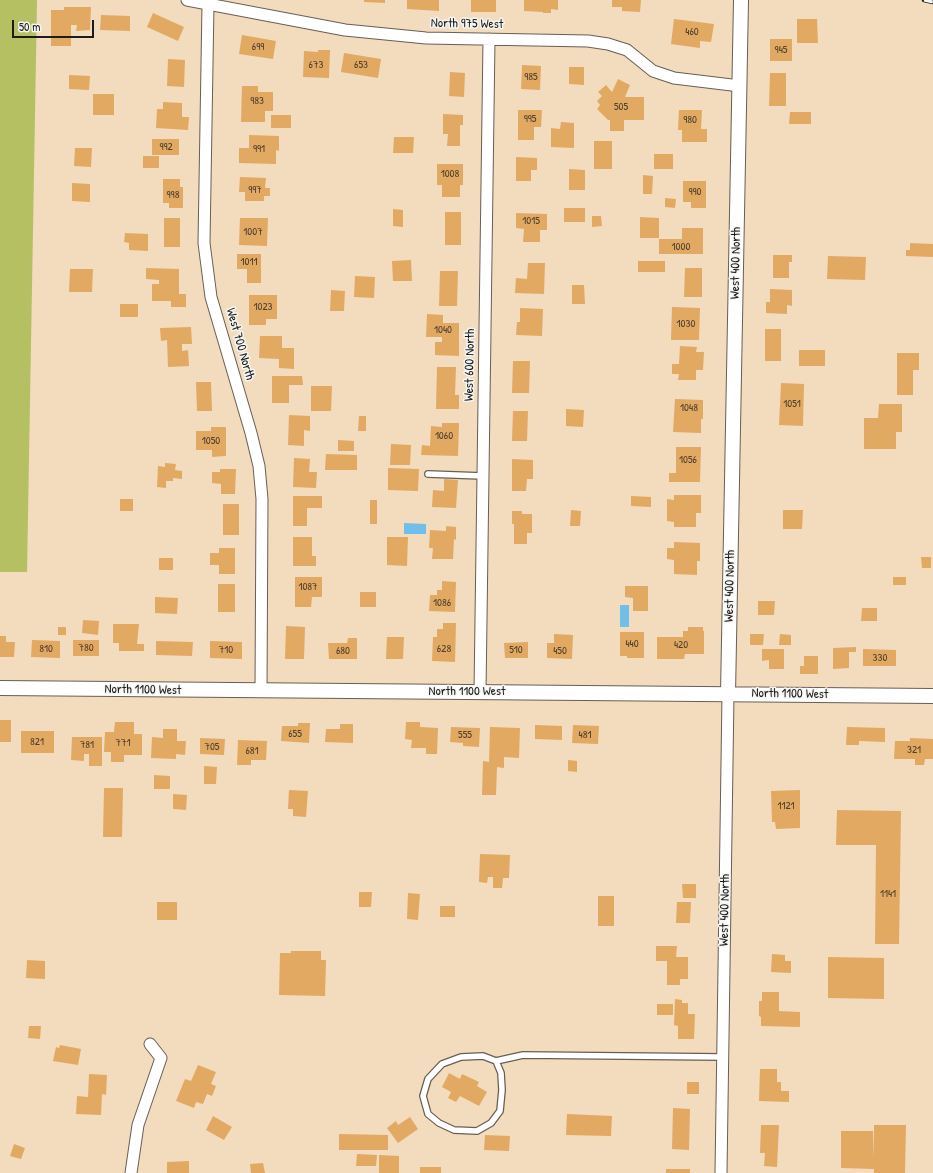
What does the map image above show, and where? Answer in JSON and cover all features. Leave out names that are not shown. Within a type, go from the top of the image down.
[{"type":"street","name":"North 975 West","points":[[187,0],[345,30],[426,38],[588,41],[608,44],[627,50],[652,71],[674,78],[740,86]]},
{"type":"street","name":"West 400 North","points":[[721,1173],[741,0]]},
{"type":"street","name":"West 700 North","points":[[208,4],[204,243],[211,297],[251,433],[259,466],[262,499],[261,691]]},
{"type":"street","name":"West 600 North","points":[[480,692],[489,39]]},
{"type":"street","name":"North 1100 West","points":[[0,688],[933,696]]},
{"type":"street","points":[[130,1173],[138,1125],[161,1058],[150,1044]]},
{"type":"lane","points":[[428,474],[483,476]]},
{"type":"lane","points":[[496,1061],[501,1073],[502,1090],[500,1112],[491,1123],[477,1131],[454,1130],[439,1123],[428,1114],[423,1096],[428,1079],[442,1064],[461,1057],[483,1056],[496,1061],[523,1055],[723,1057]]},
{"type":"green space","points":[[0,0],[37,0],[27,572],[0,572]]},
{"type":"water","points":[[404,523],[426,524],[426,534],[404,534]]},
{"type":"water","points":[[620,605],[629,605],[629,627],[620,627]]},
{"type":"building","points":[[364,0],[385,0],[385,3],[364,2]]},
{"type":"building","points":[[407,0],[439,0],[439,11],[407,9]]},
{"type":"building","points":[[471,0],[496,0],[496,12],[471,12]]},
{"type":"building","points":[[524,0],[558,0],[558,10],[551,9],[551,13],[524,11]]},
{"type":"building","points":[[612,0],[641,0],[640,12],[622,11],[622,7],[612,7]]},
{"type":"building","points":[[64,7],[91,7],[90,30],[76,31],[77,25],[71,25],[71,46],[51,46],[51,10],[64,10]]},
{"type":"building","points":[[153,13],[184,27],[178,41],[147,27]]},
{"type":"building","points":[[101,15],[130,16],[130,31],[100,30]]},
{"type":"building","points":[[674,19],[714,24],[711,42],[700,41],[700,48],[671,44]]},
{"type":"building","points":[[797,19],[817,19],[818,43],[797,43]]},
{"type":"building","points":[[242,35],[276,41],[273,59],[239,54]]},
{"type":"building","points":[[770,39],[792,39],[792,61],[770,61]]},
{"type":"building","points":[[318,50],[330,50],[329,78],[303,77],[304,51],[318,52]]},
{"type":"building","points":[[344,53],[381,59],[378,78],[341,72]]},
{"type":"building","points":[[168,59],[185,60],[184,87],[167,86]]},
{"type":"building","points":[[522,65],[541,66],[540,90],[521,89]]},
{"type":"building","points":[[569,67],[584,67],[584,85],[569,84]]},
{"type":"building","points":[[450,72],[465,73],[464,97],[449,96]]},
{"type":"building","points":[[770,73],[786,73],[786,106],[769,106]]},
{"type":"building","points":[[69,75],[90,76],[89,90],[69,89]]},
{"type":"building","points":[[618,79],[630,85],[625,97],[644,97],[644,120],[624,120],[624,131],[610,131],[610,120],[608,120],[597,109],[600,105],[597,101],[602,96],[598,92],[606,85],[612,92]]},
{"type":"building","points":[[242,86],[258,86],[258,92],[273,92],[273,111],[265,111],[265,122],[241,122]]},
{"type":"building","points":[[93,94],[114,94],[114,115],[93,115]]},
{"type":"building","points":[[163,102],[182,103],[182,117],[189,117],[188,130],[156,128],[157,109],[163,109]]},
{"type":"building","points":[[518,110],[542,110],[541,127],[534,127],[534,140],[518,140]]},
{"type":"building","points":[[679,110],[702,110],[701,129],[707,129],[707,142],[682,142],[682,130],[678,130]]},
{"type":"building","points":[[790,112],[811,112],[811,124],[789,124]]},
{"type":"building","points":[[443,114],[463,115],[463,125],[460,125],[460,146],[447,146],[448,134],[443,134]]},
{"type":"building","points":[[271,115],[291,115],[291,128],[271,128]]},
{"type":"building","points":[[561,122],[574,123],[574,148],[551,147],[551,128],[560,129]]},
{"type":"building","points":[[249,135],[279,136],[279,151],[276,150],[276,164],[239,163],[239,148],[249,148]]},
{"type":"building","points":[[394,137],[414,137],[413,153],[393,153]]},
{"type":"building","points":[[152,139],[179,139],[179,155],[152,155]]},
{"type":"building","points":[[594,141],[612,141],[612,169],[594,169]]},
{"type":"building","points":[[75,148],[92,148],[91,167],[74,166]]},
{"type":"building","points":[[654,154],[673,154],[673,169],[654,169]]},
{"type":"building","points":[[143,156],[159,156],[159,168],[143,168]]},
{"type":"building","points":[[516,157],[537,158],[537,170],[531,170],[531,181],[516,181]]},
{"type":"building","points":[[437,164],[463,164],[463,185],[460,185],[460,197],[442,197],[442,185],[437,185]]},
{"type":"building","points":[[569,169],[585,170],[585,190],[569,190]]},
{"type":"building","points":[[643,175],[653,176],[652,194],[643,194]]},
{"type":"building","points":[[240,177],[266,178],[265,188],[270,188],[270,196],[264,196],[264,201],[245,201],[245,192],[239,192]]},
{"type":"building","points":[[163,179],[180,179],[180,187],[183,187],[183,208],[169,208],[169,203],[163,203]]},
{"type":"building","points":[[683,181],[706,181],[706,208],[691,208],[691,202],[683,202]]},
{"type":"building","points":[[72,183],[90,184],[90,202],[72,201]]},
{"type":"building","points":[[665,198],[676,199],[675,208],[665,207]]},
{"type":"building","points":[[564,208],[585,208],[585,222],[564,222]]},
{"type":"building","points":[[393,209],[403,210],[403,227],[393,226]]},
{"type":"building","points":[[445,212],[461,212],[461,245],[445,245]]},
{"type":"building","points":[[516,213],[547,214],[547,230],[540,230],[540,242],[523,242],[524,229],[516,228]]},
{"type":"building","points":[[592,216],[601,216],[602,226],[592,227]]},
{"type":"building","points":[[640,217],[659,218],[659,238],[640,238]]},
{"type":"building","points":[[164,218],[180,218],[180,247],[164,247]]},
{"type":"building","points":[[240,218],[268,218],[267,246],[239,245]]},
{"type":"building","points":[[682,228],[703,228],[703,254],[659,254],[659,239],[682,239]]},
{"type":"building","points":[[125,233],[148,234],[148,251],[129,250],[129,243],[124,242]]},
{"type":"building","points":[[910,243],[933,244],[933,257],[906,256],[906,250],[910,250]]},
{"type":"building","points":[[237,254],[261,254],[261,283],[247,283],[247,269],[237,269]]},
{"type":"building","points":[[773,255],[792,255],[792,262],[789,262],[789,278],[773,278]]},
{"type":"building","points":[[828,256],[866,257],[865,280],[827,279]]},
{"type":"building","points":[[411,260],[412,281],[393,281],[392,261]]},
{"type":"building","points":[[638,261],[665,261],[665,272],[638,272]]},
{"type":"building","points":[[528,263],[545,263],[544,294],[515,293],[516,278],[527,279]]},
{"type":"building","points":[[146,268],[179,269],[179,294],[186,294],[186,307],[171,307],[171,301],[152,301],[152,284],[159,284],[159,280],[146,279]]},
{"type":"building","points":[[685,268],[702,268],[702,297],[684,297]]},
{"type":"building","points":[[70,269],[93,269],[92,292],[69,292]]},
{"type":"building","points":[[440,271],[458,271],[457,306],[439,306]]},
{"type":"building","points":[[355,276],[375,277],[374,298],[354,297]]},
{"type":"building","points":[[572,285],[584,285],[585,304],[572,304]]},
{"type":"building","points":[[770,289],[792,290],[792,306],[787,305],[787,314],[766,313],[766,302],[770,302]]},
{"type":"building","points":[[331,290],[345,291],[344,311],[330,311]]},
{"type":"building","points":[[249,295],[277,295],[277,319],[266,319],[266,325],[249,325]]},
{"type":"building","points":[[120,304],[138,304],[138,317],[120,317]]},
{"type":"building","points":[[672,307],[700,308],[699,340],[671,340]]},
{"type":"building","points":[[520,308],[543,309],[542,336],[516,335],[517,322],[520,322]]},
{"type":"building","points":[[427,314],[443,315],[443,323],[459,323],[459,356],[435,355],[435,342],[442,342],[442,337],[426,337]]},
{"type":"building","points":[[191,327],[192,344],[182,344],[182,351],[188,350],[189,366],[168,367],[167,340],[161,341],[160,328]]},
{"type":"building","points":[[765,329],[781,329],[781,361],[765,361]]},
{"type":"building","points":[[260,336],[282,336],[282,348],[294,348],[294,369],[279,368],[279,359],[259,358]]},
{"type":"building","points":[[680,346],[697,347],[696,352],[704,352],[703,370],[696,370],[696,380],[678,380],[679,374],[672,374],[672,364],[679,364]]},
{"type":"building","points":[[799,350],[825,350],[825,366],[799,366]]},
{"type":"building","points":[[897,353],[919,353],[919,370],[913,370],[913,395],[897,395]]},
{"type":"building","points":[[513,361],[530,361],[529,393],[512,393]]},
{"type":"building","points":[[437,367],[456,367],[455,395],[459,395],[459,409],[436,409]]},
{"type":"building","points":[[272,376],[302,376],[303,385],[289,385],[289,403],[272,403]]},
{"type":"building","points":[[196,382],[211,382],[212,411],[197,411]]},
{"type":"building","points":[[781,383],[804,384],[803,426],[779,425]]},
{"type":"building","points":[[311,386],[332,386],[331,411],[311,411]]},
{"type":"building","points":[[675,399],[703,400],[701,433],[673,432]]},
{"type":"building","points":[[879,404],[902,404],[902,432],[896,432],[896,449],[864,449],[864,418],[878,418]]},
{"type":"building","points":[[566,409],[584,410],[583,427],[566,426]]},
{"type":"building","points":[[513,411],[528,411],[527,441],[512,441]]},
{"type":"building","points":[[289,415],[310,416],[310,431],[304,430],[304,446],[288,445]]},
{"type":"building","points":[[359,416],[366,416],[366,431],[358,431]]},
{"type":"building","points":[[442,423],[459,423],[458,456],[421,455],[422,445],[430,446],[431,426],[442,427]]},
{"type":"building","points":[[211,427],[226,427],[226,456],[212,457],[212,450],[196,450],[196,431],[211,431]]},
{"type":"building","points":[[338,440],[354,441],[354,451],[338,451]]},
{"type":"building","points":[[391,444],[411,445],[410,465],[390,465]]},
{"type":"building","points":[[676,447],[701,447],[700,482],[669,482],[669,473],[676,473]]},
{"type":"building","points":[[326,454],[357,455],[357,470],[325,470]]},
{"type":"building","points":[[294,458],[310,459],[309,472],[317,472],[316,488],[293,487]]},
{"type":"building","points":[[512,459],[533,460],[533,479],[527,479],[526,491],[512,491]]},
{"type":"building","points":[[165,463],[176,464],[175,470],[182,471],[182,479],[173,478],[173,481],[166,481],[166,488],[157,487],[158,466],[165,467]]},
{"type":"building","points":[[388,468],[419,469],[418,491],[388,490]]},
{"type":"building","points":[[220,469],[236,469],[235,494],[221,494],[221,484],[212,483],[212,472],[220,472]]},
{"type":"building","points":[[444,479],[458,480],[456,508],[432,507],[433,490],[444,491]]},
{"type":"building","points":[[674,495],[701,495],[701,513],[696,513],[696,527],[674,527],[674,522],[667,521],[667,499],[674,500]]},
{"type":"building","points":[[293,496],[322,496],[322,508],[307,508],[307,526],[293,526]]},
{"type":"building","points":[[631,496],[651,497],[651,507],[631,506]]},
{"type":"building","points":[[120,499],[133,499],[133,511],[120,511]]},
{"type":"building","points":[[370,500],[377,500],[377,524],[370,524]]},
{"type":"building","points":[[223,504],[239,504],[239,535],[223,535]]},
{"type":"building","points":[[571,510],[581,511],[580,526],[570,526]]},
{"type":"building","points":[[783,510],[803,510],[802,529],[783,529]]},
{"type":"building","points":[[512,511],[522,511],[522,514],[532,514],[532,533],[527,533],[527,544],[514,544],[514,524],[512,524]]},
{"type":"building","points":[[446,526],[456,527],[456,540],[454,539],[453,559],[432,559],[433,548],[429,548],[430,530],[446,531]]},
{"type":"building","points":[[293,537],[312,537],[312,556],[316,556],[316,566],[293,566]]},
{"type":"building","points":[[387,537],[408,537],[407,566],[387,565]]},
{"type":"building","points":[[674,542],[700,543],[700,561],[697,561],[697,575],[674,574],[674,560],[667,559],[667,548],[674,548]]},
{"type":"building","points":[[219,548],[235,548],[235,574],[219,574],[219,565],[210,565],[210,553],[219,553]]},
{"type":"building","points":[[921,557],[931,557],[931,568],[922,568]]},
{"type":"building","points":[[159,558],[173,558],[173,570],[159,570]]},
{"type":"building","points":[[295,577],[322,577],[322,597],[312,597],[311,607],[295,607]]},
{"type":"building","points":[[893,577],[906,577],[906,585],[893,585]]},
{"type":"building","points":[[442,581],[456,582],[455,612],[429,611],[430,595],[437,595],[437,590],[442,590]]},
{"type":"building","points":[[218,584],[235,584],[235,612],[218,612]]},
{"type":"building","points":[[625,586],[648,586],[648,611],[633,611],[633,598],[625,597]]},
{"type":"building","points":[[360,592],[376,592],[376,607],[360,607]]},
{"type":"building","points":[[155,597],[178,598],[177,614],[155,613]]},
{"type":"building","points":[[758,601],[775,601],[774,615],[758,615]]},
{"type":"building","points":[[862,608],[877,608],[877,621],[861,621]]},
{"type":"building","points":[[83,620],[99,621],[98,635],[82,633]]},
{"type":"building","points":[[443,623],[456,623],[455,662],[432,661],[433,637],[437,637],[437,629],[443,629]]},
{"type":"building","points":[[113,624],[139,624],[137,644],[144,644],[144,651],[119,651],[119,643],[113,643]]},
{"type":"building","points":[[286,626],[305,627],[304,659],[285,659]]},
{"type":"building","points":[[58,627],[66,627],[66,635],[58,635]]},
{"type":"building","points":[[688,627],[703,627],[704,654],[685,654],[684,659],[657,659],[657,637],[683,637],[683,631],[688,631]]},
{"type":"building","points":[[620,632],[644,632],[644,658],[627,658],[627,656],[620,656]]},
{"type":"building","points":[[554,634],[573,635],[572,659],[547,658],[547,643],[554,643]]},
{"type":"building","points":[[750,634],[764,634],[763,645],[750,645]]},
{"type":"building","points":[[780,634],[791,635],[791,645],[779,645]]},
{"type":"building","points":[[0,636],[6,636],[6,642],[15,642],[14,657],[0,657]]},
{"type":"building","points":[[387,637],[404,637],[403,659],[386,659]]},
{"type":"building","points":[[348,638],[357,638],[357,659],[329,659],[328,643],[347,643]]},
{"type":"building","points":[[32,640],[60,641],[60,658],[31,657]]},
{"type":"building","points":[[73,640],[99,640],[99,656],[73,656]]},
{"type":"building","points":[[156,641],[193,642],[192,656],[156,655]]},
{"type":"building","points":[[210,641],[242,642],[242,659],[210,658]]},
{"type":"building","points":[[528,642],[528,658],[505,658],[504,643]]},
{"type":"building","points":[[856,647],[856,652],[849,652],[849,668],[833,669],[833,648]]},
{"type":"building","points":[[762,649],[784,649],[784,669],[769,669],[769,660],[762,661]]},
{"type":"building","points":[[863,649],[896,650],[896,666],[863,666]]},
{"type":"building","points":[[804,656],[818,656],[818,674],[800,674],[800,666],[804,666]]},
{"type":"building","points":[[0,720],[11,720],[11,742],[0,742]]},
{"type":"building","points":[[115,722],[134,722],[134,734],[142,734],[142,755],[124,755],[124,762],[111,762],[111,752],[104,752],[105,732],[114,732]]},
{"type":"building","points":[[406,722],[420,722],[420,727],[438,728],[437,754],[426,754],[426,748],[411,748],[412,740],[405,739]]},
{"type":"building","points":[[298,723],[310,723],[309,743],[281,741],[282,726],[298,726]]},
{"type":"building","points":[[340,724],[353,724],[353,743],[325,742],[326,729],[340,729]]},
{"type":"building","points":[[535,725],[562,726],[562,740],[535,739]]},
{"type":"building","points":[[573,725],[599,726],[598,744],[572,743]]},
{"type":"building","points":[[451,727],[480,728],[479,747],[463,746],[463,743],[450,742]]},
{"type":"building","points":[[490,727],[520,728],[519,758],[504,757],[504,768],[497,767],[496,795],[482,795],[483,761],[489,762]]},
{"type":"building","points":[[847,727],[885,728],[885,742],[859,741],[859,745],[846,745]]},
{"type":"building","points":[[163,729],[177,729],[177,741],[186,741],[185,755],[176,754],[176,759],[151,758],[152,737],[163,738]]},
{"type":"building","points":[[21,731],[54,731],[54,753],[21,753]]},
{"type":"building","points":[[72,737],[102,737],[102,766],[89,766],[89,754],[84,754],[84,761],[71,760]]},
{"type":"building","points":[[200,738],[225,739],[224,755],[200,754]]},
{"type":"building","points":[[910,738],[933,739],[933,759],[925,759],[924,765],[915,765],[915,759],[894,759],[895,741],[910,741]]},
{"type":"building","points":[[238,740],[267,741],[266,760],[251,760],[251,765],[237,765]]},
{"type":"building","points":[[568,760],[577,761],[577,772],[568,771]]},
{"type":"building","points":[[204,766],[217,767],[216,784],[204,784]]},
{"type":"building","points":[[154,775],[170,776],[170,789],[154,789]]},
{"type":"building","points":[[104,788],[123,788],[122,837],[103,837]]},
{"type":"building","points":[[289,790],[308,791],[306,817],[293,816],[293,809],[288,809]]},
{"type":"building","points":[[800,790],[800,828],[776,829],[775,822],[772,822],[771,791]]},
{"type":"building","points":[[173,794],[187,795],[186,810],[173,809]]},
{"type":"building","points":[[837,810],[901,811],[899,944],[875,944],[876,845],[836,845]]},
{"type":"building","points":[[480,854],[510,855],[509,878],[503,878],[502,888],[493,888],[493,877],[488,877],[487,883],[479,882]]},
{"type":"building","points":[[682,884],[696,884],[696,898],[683,898]]},
{"type":"building","points":[[359,892],[372,892],[371,907],[359,907]]},
{"type":"building","points":[[408,893],[420,894],[418,920],[407,919]]},
{"type":"building","points":[[598,896],[614,896],[614,926],[598,926]]},
{"type":"building","points":[[157,902],[177,902],[177,920],[157,920]]},
{"type":"building","points":[[677,902],[691,902],[690,923],[676,923]]},
{"type":"building","points":[[440,906],[455,906],[455,917],[440,917]]},
{"type":"building","points":[[656,946],[677,946],[676,957],[688,957],[688,979],[680,979],[680,985],[667,985],[667,961],[656,961]]},
{"type":"building","points":[[291,951],[321,951],[321,960],[326,960],[325,996],[279,995],[280,953],[291,953]]},
{"type":"building","points":[[772,954],[785,955],[785,961],[791,961],[791,973],[771,972]]},
{"type":"building","points":[[828,957],[884,958],[884,999],[828,998]]},
{"type":"building","points":[[27,960],[45,961],[45,979],[26,978]]},
{"type":"building","points":[[762,992],[779,992],[779,1011],[800,1012],[800,1027],[761,1026],[759,1001],[762,1001]]},
{"type":"building","points":[[675,999],[682,1000],[682,1003],[688,1003],[688,1014],[695,1014],[694,1039],[678,1039],[678,1026],[674,1025]]},
{"type":"building","points":[[657,1004],[673,1004],[673,1015],[657,1015]]},
{"type":"building","points":[[29,1026],[41,1026],[40,1039],[28,1038]]},
{"type":"building","points":[[60,1045],[81,1049],[78,1065],[53,1061],[56,1047],[59,1048]]},
{"type":"building","points":[[198,1065],[216,1072],[211,1084],[216,1086],[212,1096],[207,1094],[203,1104],[196,1102],[194,1108],[176,1101],[185,1079],[191,1081]]},
{"type":"building","points":[[760,1069],[777,1069],[777,1082],[781,1082],[781,1091],[789,1091],[789,1102],[759,1101]]},
{"type":"building","points":[[449,1073],[460,1079],[462,1074],[479,1082],[477,1086],[487,1092],[479,1106],[460,1096],[456,1102],[448,1098],[451,1092],[442,1087]]},
{"type":"building","points":[[89,1074],[107,1075],[106,1095],[102,1094],[101,1115],[76,1114],[77,1096],[88,1097]]},
{"type":"building","points":[[687,1082],[699,1082],[699,1094],[687,1094]]},
{"type":"building","points":[[673,1108],[690,1109],[689,1150],[672,1149]]},
{"type":"building","points":[[567,1114],[612,1116],[611,1136],[566,1135]]},
{"type":"building","points":[[213,1116],[232,1127],[224,1140],[206,1130]]},
{"type":"building","points":[[410,1117],[418,1129],[398,1143],[387,1128],[396,1121],[398,1125]]},
{"type":"building","points":[[761,1125],[779,1125],[777,1167],[764,1166],[765,1153],[760,1153]]},
{"type":"building","points":[[874,1125],[906,1125],[905,1173],[874,1173],[874,1169],[841,1168],[841,1131],[873,1131],[874,1159]]},
{"type":"building","points":[[339,1134],[388,1135],[388,1150],[339,1150]]},
{"type":"building","points":[[485,1135],[510,1136],[509,1151],[484,1150]]},
{"type":"building","points":[[14,1144],[25,1148],[21,1159],[10,1156]]},
{"type":"building","points":[[357,1154],[377,1155],[376,1166],[356,1166]]},
{"type":"building","points":[[379,1155],[399,1156],[399,1173],[379,1173]]},
{"type":"building","points":[[189,1161],[189,1173],[167,1173],[167,1162]]},
{"type":"building","points":[[263,1163],[265,1173],[251,1173],[250,1164]]},
{"type":"building","points":[[420,1167],[441,1167],[441,1173],[420,1173]]},
{"type":"building","points":[[666,1169],[690,1169],[690,1173],[666,1173]]},
{"type":"railway","points":[[924,0],[933,2]]}]
